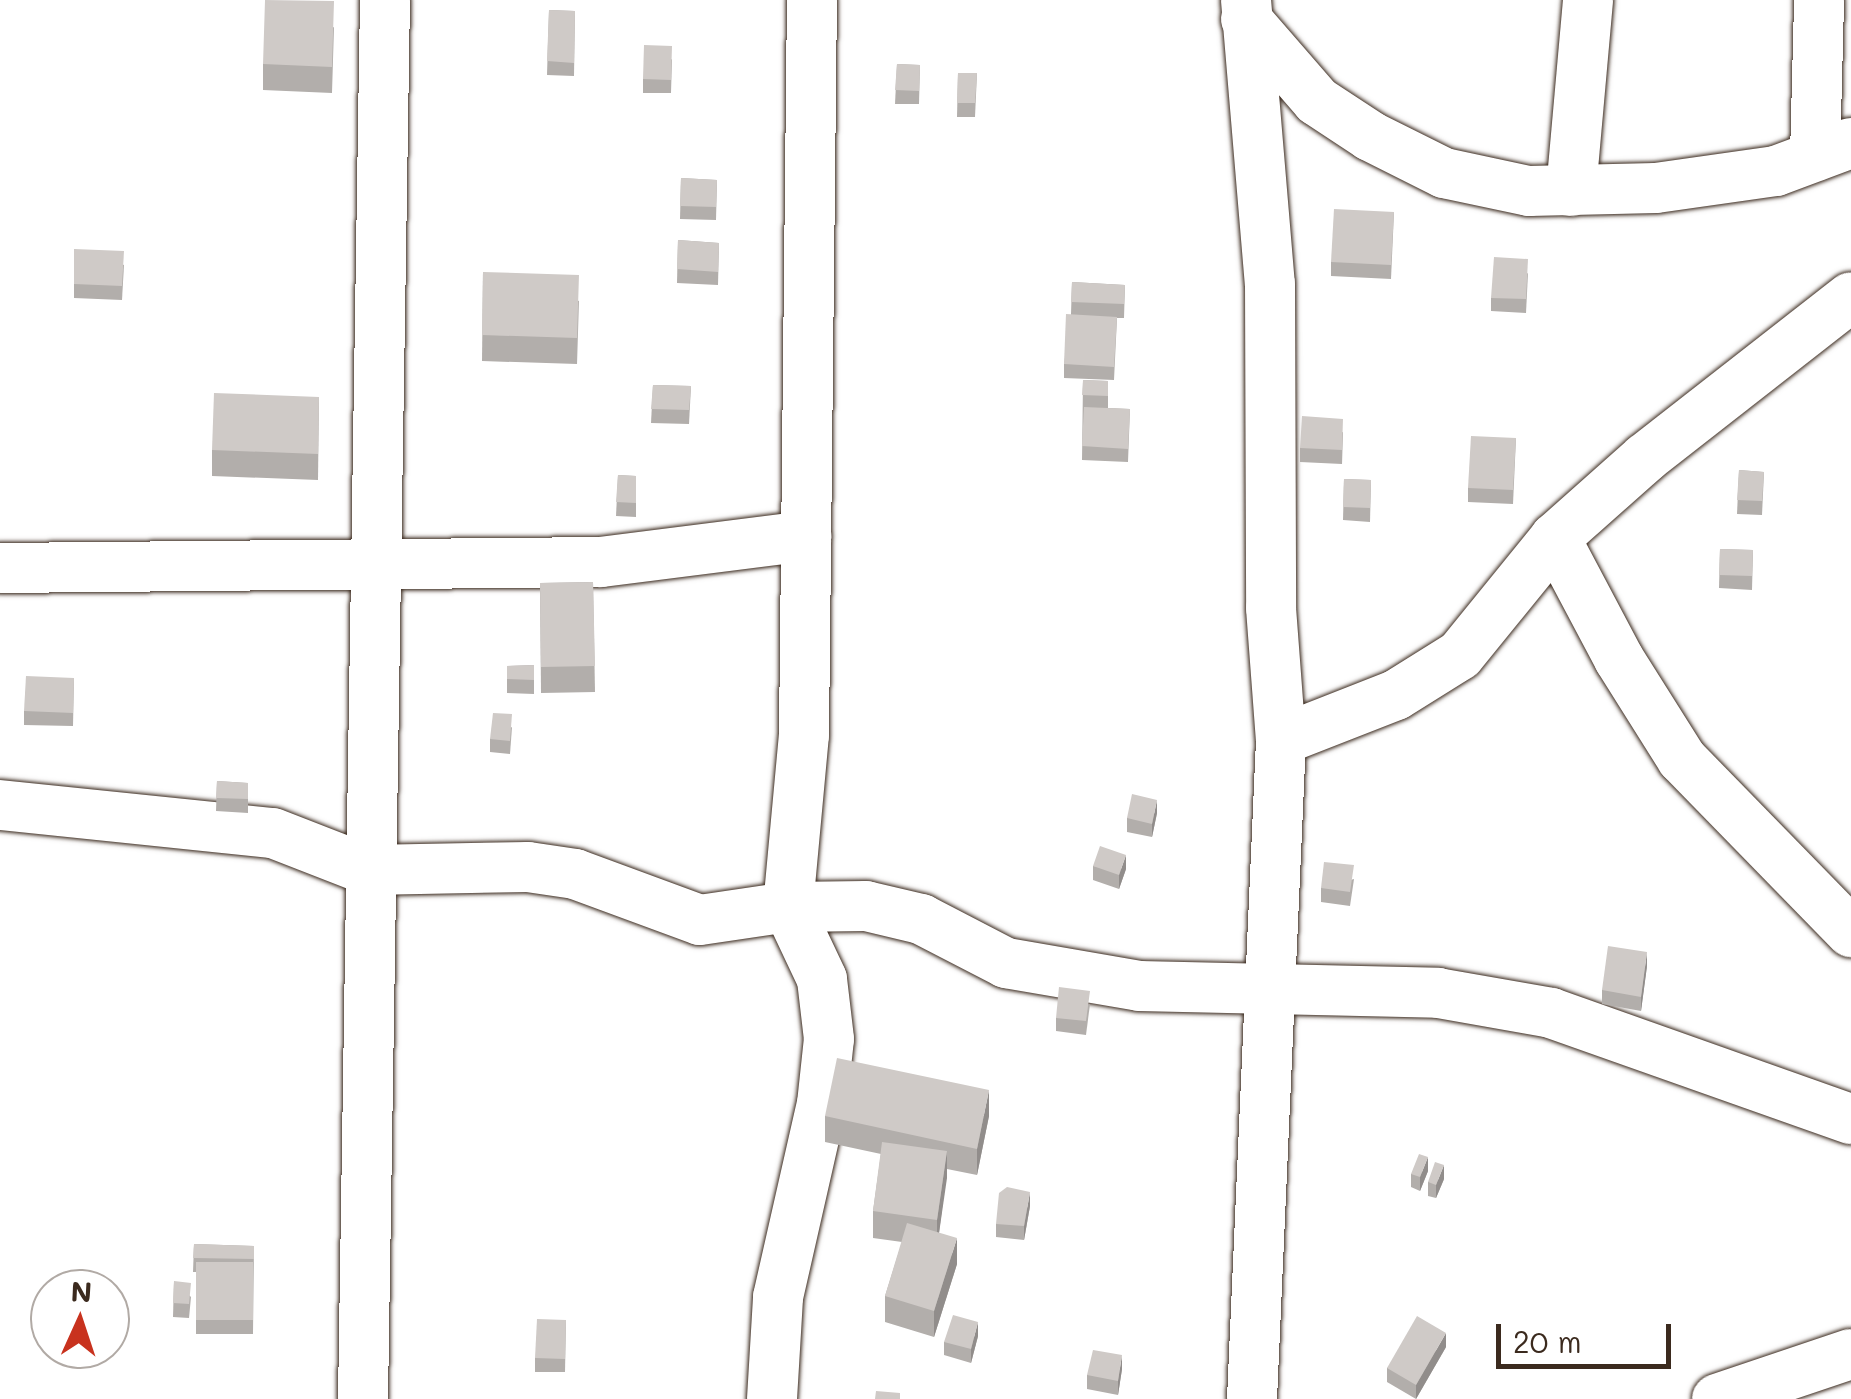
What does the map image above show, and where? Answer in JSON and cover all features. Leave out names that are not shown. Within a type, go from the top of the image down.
[{"type":"street","points":[[363,1399],[384,0]]},
{"type":"street","points":[[772,1399],[778,1297],[822,1104],[829,1039],[822,978],[788,907],[804,735],[812,0]]},
{"type":"street","points":[[1572,191],[1588,0]]},
{"type":"street","points":[[1246,9],[1317,101],[1370,136],[1444,173],[1529,191],[1572,191],[1656,188],[1776,172],[1833,149],[1820,0]]},
{"type":"street","points":[[1246,9],[1270,284],[1271,625],[1282,740],[1266,986],[1252,1399]]},
{"type":"street","points":[[1282,740],[1396,695],[1460,655],[1555,538],[1645,458],[1851,297]]},
{"type":"street","points":[[0,568],[376,560],[600,562],[806,536]]},
{"type":"street","points":[[1555,538],[1619,660],[1682,758],[1851,932]]},
{"type":"street","points":[[0,804],[273,833],[368,870],[528,867],[576,874],[700,920],[788,907],[866,906],[921,919],[1006,963],[1140,986],[1266,986],[1438,994],[1551,1013],[1851,1119]]},
{"type":"street","points":[[1717,1399],[1851,1354]]},
{"type":"street","points":[[1836,1399],[1851,1376]]},
{"type":"building","points":[[265,0],[334,1],[332,67],[263,64]]},
{"type":"building","points":[[549,10],[575,11],[574,63],[547,61]]},
{"type":"building","points":[[644,45],[672,46],[671,80],[643,79]]},
{"type":"building","points":[[897,64],[920,65],[919,91],[895,90]]},
{"type":"building","points":[[958,73],[977,73],[975,103],[957,103]]},
{"type":"building","points":[[681,178],[717,180],[716,207],[680,206]]},
{"type":"building","points":[[1334,209],[1394,212],[1391,265],[1331,262]]},
{"type":"building","points":[[678,240],[719,243],[718,272],[677,269]]},
{"type":"building","points":[[74,249],[124,251],[122,286],[74,284]]},
{"type":"building","points":[[1494,257],[1528,259],[1526,299],[1491,298]]},
{"type":"building","points":[[483,272],[579,275],[577,338],[482,335]]},
{"type":"building","points":[[1072,282],[1125,285],[1124,304],[1071,302]]},
{"type":"building","points":[[1066,314],[1117,317],[1114,367],[1064,364]]},
{"type":"building","points":[[1083,380],[1108,381],[1108,396],[1082,395]]},
{"type":"building","points":[[653,385],[691,386],[689,410],[651,409]]},
{"type":"building","points":[[214,393],[319,397],[318,454],[212,450]]},
{"type":"building","points":[[1084,407],[1130,409],[1128,449],[1082,446]]},
{"type":"building","points":[[1302,416],[1343,419],[1342,450],[1300,448]]},
{"type":"building","points":[[1471,436],[1516,438],[1513,490],[1468,488]]},
{"type":"building","points":[[1739,470],[1764,472],[1762,501],[1737,500]]},
{"type":"building","points":[[618,475],[636,476],[636,503],[616,502]]},
{"type":"building","points":[[1344,479],[1371,480],[1370,508],[1343,507]]},
{"type":"building","points":[[1720,549],[1753,550],[1752,576],[1719,575]]},
{"type":"building","points":[[593,582],[595,666],[541,667],[540,583]]},
{"type":"building","points":[[534,665],[534,680],[507,679],[507,666]]},
{"type":"building","points":[[26,676],[74,678],[73,713],[24,711]]},
{"type":"building","points":[[493,713],[512,714],[510,741],[490,739]]},
{"type":"building","points":[[217,781],[248,783],[248,799],[216,798]]},
{"type":"building","points":[[1132,794],[1157,800],[1152,824],[1127,818]]},
{"type":"building","points":[[1100,846],[1126,855],[1119,875],[1093,866]]},
{"type":"building","points":[[1324,862],[1354,865],[1350,892],[1321,888]]},
{"type":"building","points":[[1608,946],[1647,952],[1641,997],[1602,990]]},
{"type":"building","points":[[1059,987],[1090,991],[1086,1021],[1056,1018]]},
{"type":"building","points":[[837,1058],[989,1090],[977,1149],[825,1116]]},
{"type":"building","points":[[882,1142],[947,1151],[937,1220],[873,1211]]},
{"type":"building","points":[[1419,1154],[1428,1157],[1420,1177],[1411,1174]]},
{"type":"building","points":[[1435,1162],[1444,1165],[1436,1185],[1428,1182]]},
{"type":"building","points":[[1007,1187],[1030,1192],[1024,1226],[996,1224],[999,1193]]},
{"type":"building","points":[[907,1223],[957,1238],[934,1311],[885,1296]]},
{"type":"building","points":[[194,1244],[254,1246],[254,1259],[193,1258]]},
{"type":"building","points":[[196,1262],[253,1262],[253,1320],[196,1320]]},
{"type":"building","points":[[174,1281],[191,1283],[189,1304],[173,1303]]},
{"type":"building","points":[[953,1315],[978,1322],[971,1349],[944,1342]]},
{"type":"building","points":[[1417,1316],[1446,1333],[1416,1385],[1387,1368]]},
{"type":"building","points":[[537,1319],[566,1320],[565,1359],[535,1358]]},
{"type":"building","points":[[1093,1350],[1122,1355],[1118,1381],[1087,1375]]},
{"type":"building","points":[[876,1391],[900,1393],[900,1399],[875,1399]]}]
